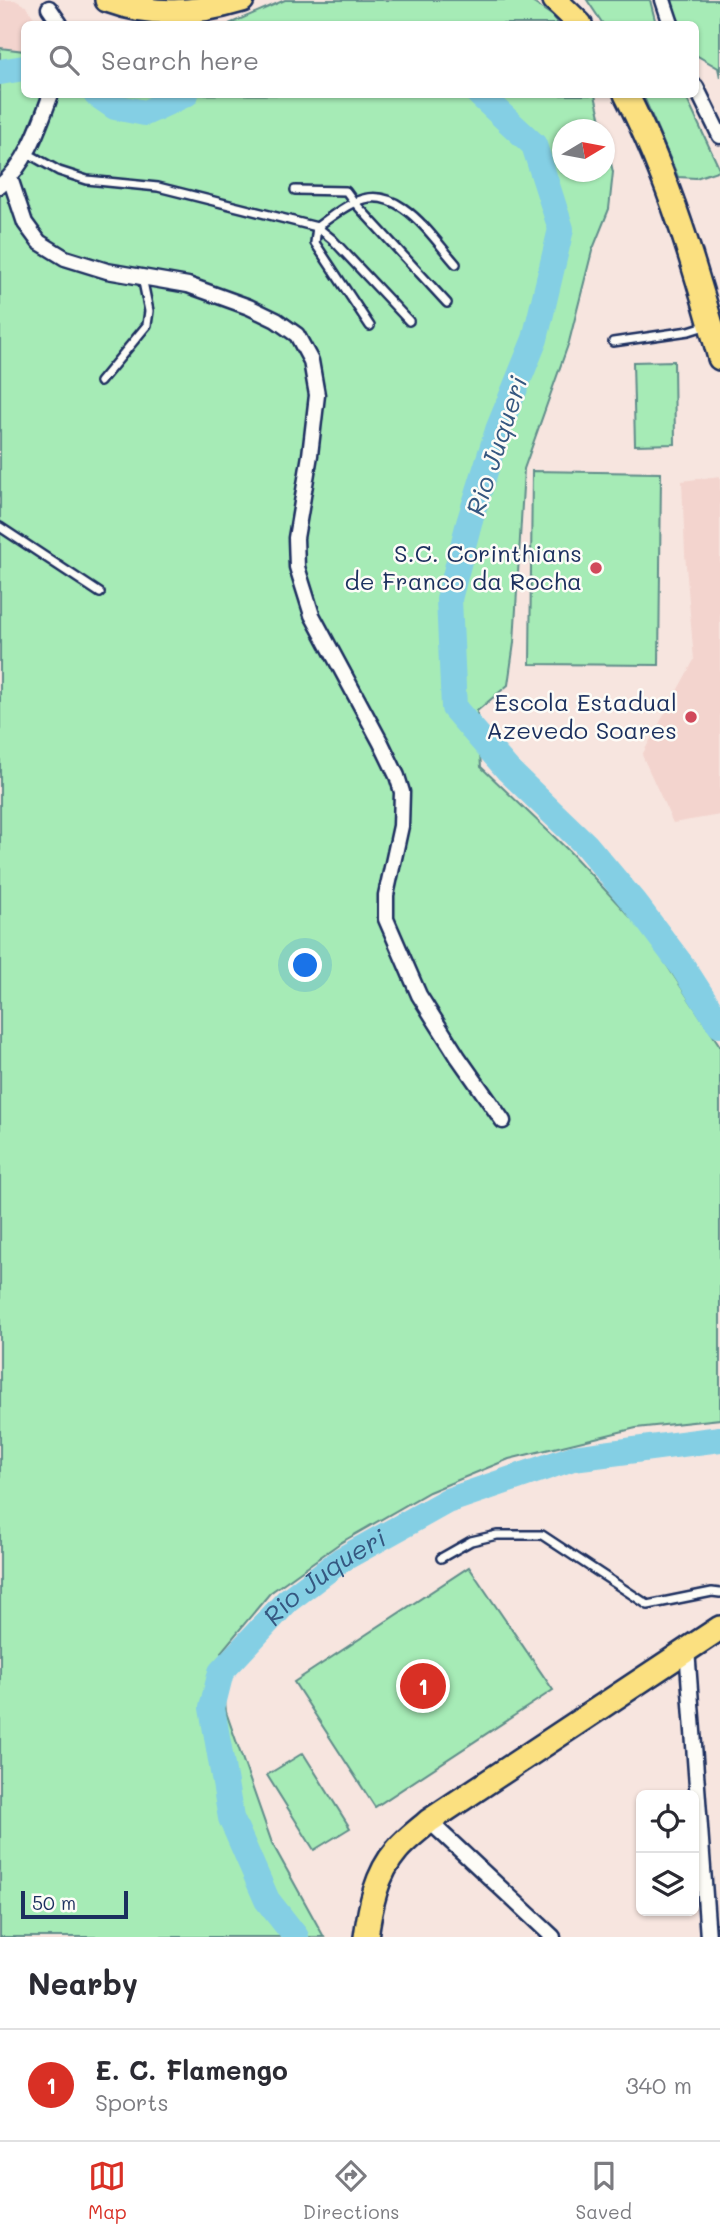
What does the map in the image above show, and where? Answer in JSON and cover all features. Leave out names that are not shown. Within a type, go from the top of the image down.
[{"type":"main road","points":[[107,0],[122,5],[200,10],[242,0]]},
{"type":"main road","points":[[208,21],[255,0]]},
{"type":"main road","points":[[555,0],[577,21]]},
{"type":"main road","points":[[628,98],[649,142],[688,248],[720,358]]},
{"type":"main road","points":[[366,1937],[370,1908],[380,1878],[397,1850],[429,1821],[720,1628]]},
{"type":"street","points":[[663,0],[670,21]]},
{"type":"street","points":[[49,8],[58,21]]},
{"type":"street","points":[[699,95],[720,136]]},
{"type":"street","points":[[48,101],[27,153],[5,182],[39,242],[65,258],[107,271],[188,285],[249,307],[297,335],[311,361],[317,395],[296,538],[297,567],[312,615],[381,743],[402,792],[401,826],[386,895],[386,919],[419,995],[503,1121]]},
{"type":"street","points":[[687,1649],[708,1937]]},
{"type":"street","points":[[429,1821],[553,1937]]},
{"type":"lane","points":[[27,153],[59,171],[87,180],[158,187],[317,227],[332,239],[409,321]]},
{"type":"lane","points":[[295,190],[346,191],[447,303]]},
{"type":"lane","points":[[370,326],[315,243],[317,227],[354,202],[380,197],[394,202],[413,215],[456,264]]},
{"type":"lane","points":[[100,382],[147,325],[149,312],[142,277]]},
{"type":"lane","points":[[612,342],[689,331],[711,325]]},
{"type":"lane","points":[[0,527],[100,593]]},
{"type":"lane","points":[[441,1558],[471,1541],[497,1535],[542,1535],[648,1605],[712,1592],[720,1593]]},
{"type":"shaded area","points":[[0,0],[15,0],[27,7],[36,21],[21,21],[21,51],[0,48]]},
{"type":"shaded area","name":"Escola Estadual Azevedo Soares","points":[[720,476],[720,815],[673,823],[642,755],[694,660],[682,481]]},
{"type":"green space","points":[[285,0],[529,0],[556,21],[236,21]]},
{"type":"green space","points":[[587,0],[650,0],[655,21],[601,21]]},
{"type":"green space","points":[[672,0],[720,0],[720,77],[718,68],[699,57],[699,21],[679,21]]},
{"type":"green space","points":[[0,48],[21,51],[21,98],[596,98],[600,119],[552,119],[552,182],[612,182],[609,209],[592,251],[569,342],[524,469],[514,643],[508,685],[477,711],[481,767],[569,851],[647,935],[720,1046],[720,1419],[636,1428],[509,1459],[429,1492],[340,1543],[270,1593],[221,1652],[226,1712],[272,1843],[324,1937],[0,1937]]},
{"type":"green space","points":[[644,98],[686,98],[720,170],[696,178],[678,177]]},
{"type":"green space","points":[[674,361],[675,444],[635,445],[633,362]]},
{"type":"green space","name":"S.C. Corinthians de Franco da Rocha","points":[[532,471],[661,473],[659,665],[530,664]]},
{"type":"green space","points":[[469,1567],[553,1690],[375,1807],[294,1682]]},
{"type":"green space","points":[[303,1753],[350,1828],[314,1850],[267,1775]]},
{"type":"waterway","name":"Rio Juqueri","points":[[0,72],[21,68]]},
{"type":"waterway","name":"Rio Juqueri","points":[[102,98],[115,107],[145,113],[177,98]]},
{"type":"waterway","name":"Rio Juqueri","points":[[483,98],[534,145],[561,229],[535,339],[498,430],[449,599],[454,708],[508,770],[586,845],[683,967],[720,1025]]},
{"type":"waterway","name":"Rio Juqueri","points":[[296,1937],[267,1900],[231,1818],[212,1708],[221,1672],[287,1601],[341,1560],[447,1501],[573,1458],[720,1439]]},
{"type":"place","name":"S.C. Corinthians de Franco da Rocha","points":[[596,568]]},
{"type":"place","name":"Escola Estadual Azevedo Soares","points":[[691,717]]},
{"type":"place","name":"E. C. Flamengo","points":[[423,1686]]}]
